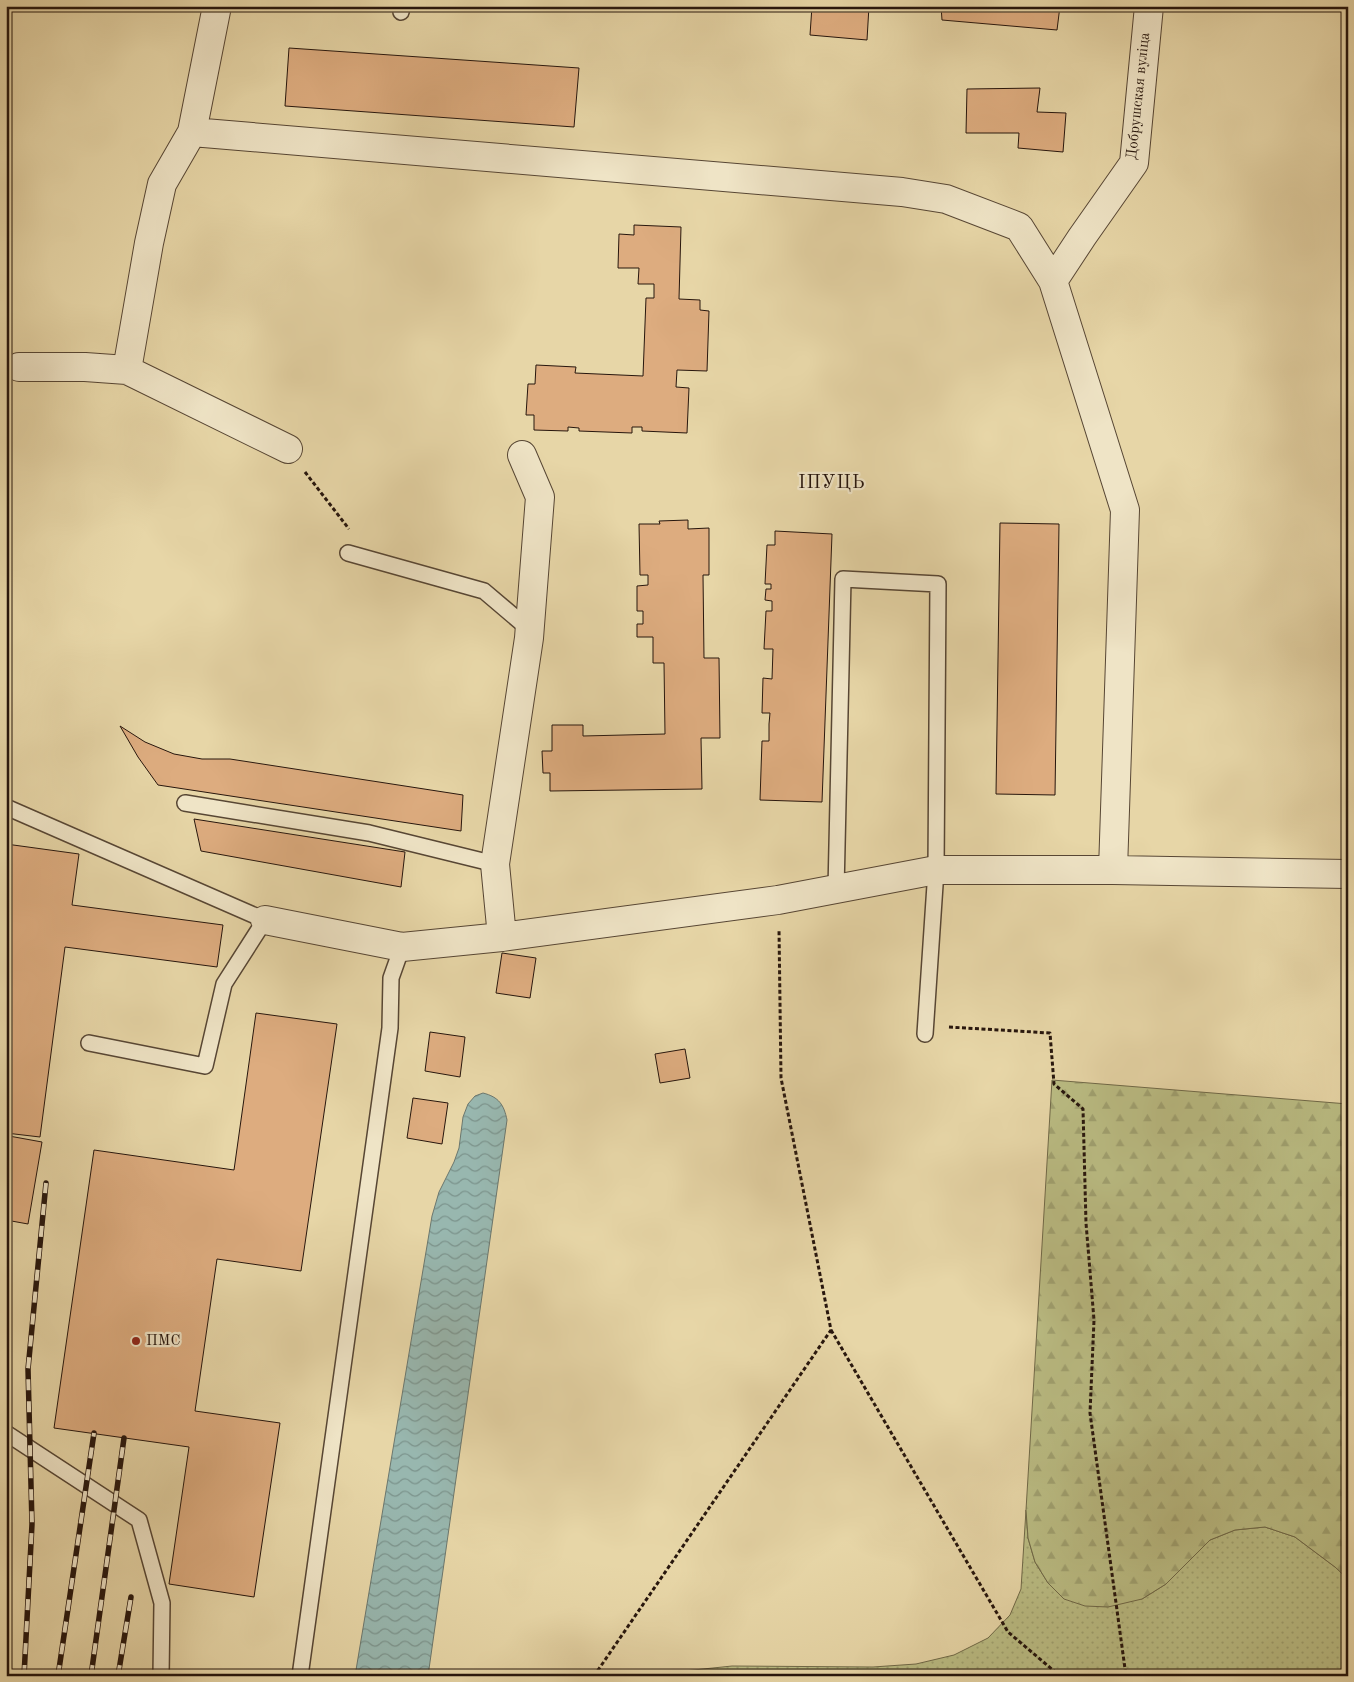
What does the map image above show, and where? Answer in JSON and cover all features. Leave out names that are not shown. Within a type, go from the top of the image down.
[{"type":"street","points":[[127,370],[149,243],[162,184],[192,132],[217,6]]},
{"type":"street","name":"Добрушская вуліца","points":[[1053,281],[1134,163],[1149,6]]},
{"type":"street","points":[[192,132],[902,192],[946,199],[1019,227],[1053,281],[1125,510],[1113,870]]},
{"type":"street","points":[[18,367],[85,367],[127,370],[288,449]]},
{"type":"street","points":[[502,937],[496,864],[530,630],[540,497],[522,455]]},
{"type":"street","points":[[265,920],[402,947],[502,937],[778,900],[936,870],[1113,870],[1348,874]]},
{"type":"lane","points":[[348,552],[484,591],[530,630]]},
{"type":"lane","points":[[836,890],[842,579],[938,584],[936,870],[925,1030]]},
{"type":"lane","points":[[185,803],[369,833],[496,864]]},
{"type":"lane","points":[[6,807],[265,920],[224,984],[205,1066],[89,1043]]},
{"type":"lane","points":[[300,1676],[390,1028],[391,978],[402,947]]},
{"type":"lane","points":[[6,1433],[139,1520],[162,1603],[162,1676]]},
{"type":"path","points":[[288,449],[372,559]]},
{"type":"path","points":[[778,900],[781,1078],[831,1330],[1008,1632],[1060,1676]]},
{"type":"path","points":[[925,1030],[1050,1032],[1054,1084],[1083,1109],[1086,1223],[1094,1320],[1090,1413],[1126,1676]]},
{"type":"path","points":[[594,1675],[831,1330]]},
{"type":"green space","points":[[1052,1080],[1348,1104],[1348,1579],[1295,1537],[1265,1527],[1235,1530],[1210,1540],[1166,1584],[1142,1599],[1108,1607],[1085,1606],[1064,1599],[1048,1583],[1035,1562],[1028,1538],[1026,1510]]},
{"type":"green space","points":[[1026,1510],[1028,1538],[1035,1562],[1048,1583],[1142,1599],[1166,1584],[1210,1540],[1235,1530],[1265,1527],[1295,1537],[1348,1579],[1348,1676],[665,1676],[684,1671],[732,1666],[873,1667],[916,1664],[954,1655],[988,1638],[1010,1615],[1021,1589]]},
{"type":"water","points":[[483,1093],[500,1102],[507,1120],[428,1676],[355,1676],[432,1216],[439,1192],[459,1148],[463,1117],[468,1104],[475,1096]]},
{"type":"building","points":[[812,6],[869,6],[867,40],[810,35]]},
{"type":"building","points":[[941,6],[1060,6],[1057,30],[942,20]]},
{"type":"building","points":[[289,48],[579,68],[574,127],[285,106]]},
{"type":"building","points":[[1040,88],[1037,112],[1066,113],[1063,152],[1018,148],[1019,133],[966,133],[967,89]]},
{"type":"building","points":[[634,225],[681,227],[679,299],[700,300],[700,310],[709,311],[707,371],[677,370],[676,387],[689,388],[687,433],[642,431],[642,427],[632,427],[632,433],[579,431],[579,428],[568,427],[568,431],[534,430],[534,415],[526,415],[528,384],[535,384],[536,365],[576,367],[575,373],[643,376],[646,298],[654,298],[654,284],[638,284],[639,268],[618,268],[619,234],[634,235]]},
{"type":"building","points":[[688,520],[688,529],[709,528],[709,575],[703,575],[704,658],[719,658],[720,738],[701,738],[702,789],[550,791],[550,773],[543,773],[542,751],[552,751],[552,725],[583,725],[583,736],[665,734],[664,663],[653,663],[653,637],[637,637],[637,624],[643,624],[643,611],[637,611],[637,586],[648,585],[648,575],[640,575],[639,524],[660,524],[659,521]]},
{"type":"building","points":[[1000,523],[1059,524],[1055,795],[996,794]]},
{"type":"building","points":[[775,531],[832,534],[822,802],[760,800],[762,741],[769,741],[770,713],[762,713],[763,678],[772,679],[773,649],[764,649],[766,611],[772,611],[772,601],[765,600],[766,589],[771,589],[771,584],[765,584],[767,545],[775,545]]},
{"type":"building","points":[[120,726],[145,742],[174,754],[202,759],[230,759],[463,795],[461,831],[158,785],[138,757]]},
{"type":"building","points":[[194,819],[405,852],[401,887],[201,851]]},
{"type":"building","points":[[6,844],[79,854],[72,905],[223,925],[217,967],[65,947],[40,1137],[6,1133]]},
{"type":"building","points":[[502,953],[536,958],[530,998],[496,993]]},
{"type":"building","name":"ПМС","points":[[256,1013],[337,1024],[301,1271],[217,1259],[195,1411],[280,1423],[254,1597],[169,1584],[189,1447],[54,1428],[94,1150],[234,1170]]},
{"type":"building","points":[[430,1032],[465,1037],[460,1077],[425,1071]]},
{"type":"building","points":[[685,1049],[690,1078],[660,1083],[655,1054]]},
{"type":"building","points":[[413,1098],[448,1103],[442,1144],[407,1138]]},
{"type":"building","points":[[9,1136],[42,1142],[28,1224],[6,1220],[6,1150]]},
{"type":"railway","points":[[24,1676],[32,1524],[28,1369],[46,1183]]},
{"type":"railway","points":[[58,1676],[94,1433]]},
{"type":"railway","points":[[91,1676],[124,1438]]},
{"type":"railway","points":[[118,1676],[131,1597]]},
{"type":"railway","points":[[6,1640],[7,1676]]},
{"type":"place","name":"ПМС","points":[[136,1341]]},
{"type":"district","name":"ІПУЦЬ","points":[[832,483]]}]
